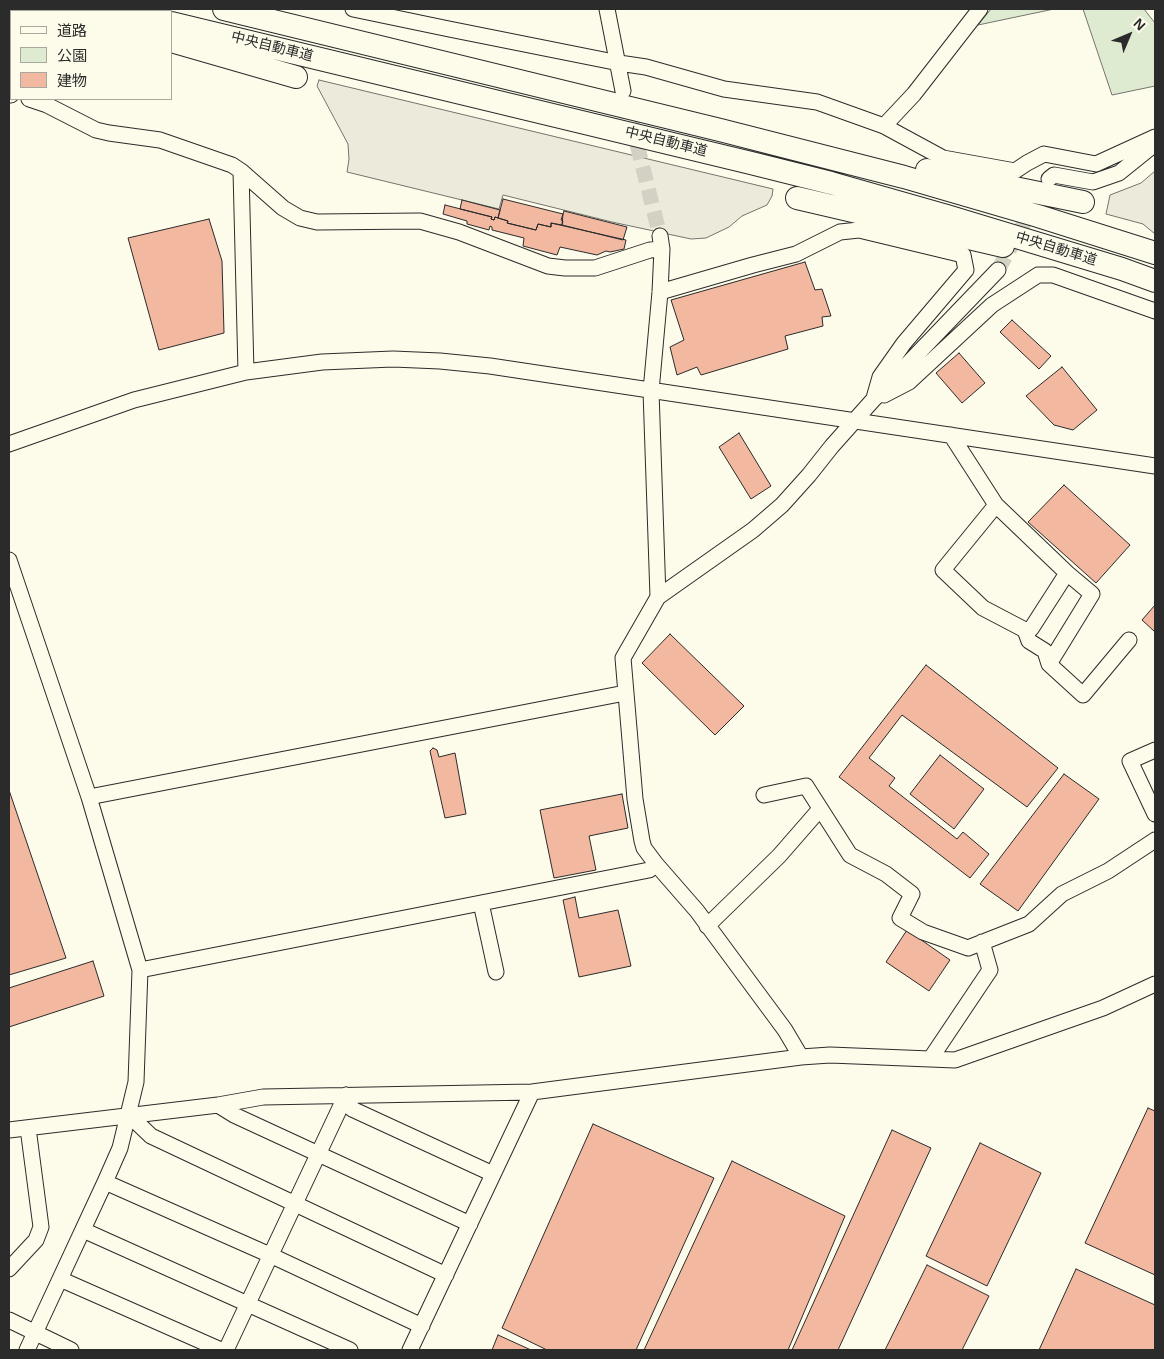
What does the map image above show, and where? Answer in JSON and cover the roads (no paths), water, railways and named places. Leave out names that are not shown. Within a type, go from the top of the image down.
[{"type":"highway","name":"中央自動車道","points":[[224,9],[904,177],[1038,216],[1155,253]]},
{"type":"highway","name":"中央自動車道","points":[[172,22],[751,162],[948,216],[1122,269],[1155,281]]},
{"type":"highway","points":[[172,41],[296,77]]},
{"type":"highway","points":[[720,130],[913,166],[1083,202]]},
{"type":"highway","points":[[797,198],[982,242],[1122,269]]},
{"type":"street","points":[[353,9],[619,64],[646,67],[724,89],[817,102],[884,126],[943,158],[1015,172],[1028,162],[1044,154],[1096,164],[1155,136]]},
{"type":"street","points":[[607,9],[623,91]]},
{"type":"street","points":[[884,126],[914,94],[980,9]]},
{"type":"street","points":[[31,100],[47,105],[96,130],[108,134],[160,140],[232,165],[283,208],[300,218],[317,222],[420,220],[459,232],[548,266],[565,268],[595,268],[650,250],[661,242],[660,292],[651,391],[658,597]]},
{"type":"street","points":[[1049,179],[1054,175],[1093,182],[1119,173],[1155,144]]},
{"type":"street","points":[[241,171],[246,372]]},
{"type":"street","points":[[660,292],[796,254],[840,232],[859,230],[963,255],[966,270],[899,350],[880,377],[873,400]]},
{"type":"street","points":[[802,1057],[786,1030],[697,910],[656,864],[642,842],[635,799],[623,658],[658,597],[753,530],[782,505],[873,400],[998,270]]},
{"type":"street","points":[[873,400],[909,382],[992,305],[1038,275],[1053,275],[1155,310]]},
{"type":"street","points":[[9,444],[134,400],[246,372],[322,362],[393,360],[440,361],[540,373],[1155,466]]},
{"type":"street","points":[[951,435],[996,505],[1067,573],[1092,594],[1049,664]]},
{"type":"street","points":[[996,505],[943,570],[983,608],[1024,630],[1031,629],[1067,573]]},
{"type":"street","points":[[9,560],[90,797],[140,970],[136,1082],[120,1148],[27,1350]]},
{"type":"street","points":[[1024,630],[1029,641],[1045,651],[1049,664],[1083,695],[1129,640]]},
{"type":"street","points":[[90,797],[546,710],[625,693]]},
{"type":"street","points":[[1155,750],[1130,761],[1155,814]]},
{"type":"street","points":[[764,795],[806,786],[850,855],[886,874],[912,894],[900,918],[923,932],[968,948],[1029,924],[1062,894],[1108,871],[1155,840]]},
{"type":"street","points":[[707,926],[779,856],[820,809]]},
{"type":"street","points":[[140,970],[649,870],[656,864]]},
{"type":"street","points":[[482,903],[496,972]]},
{"type":"street","points":[[931,1058],[990,970],[982,942]]},
{"type":"street","points":[[9,1130],[218,1105],[263,1097],[532,1092],[802,1057],[830,1055],[955,1060],[1104,1008],[1155,984]]},
{"type":"street","points":[[410,1350],[532,1092]]},
{"type":"street","points":[[226,1350],[346,1095]]},
{"type":"street","points":[[346,1095],[352,1109],[493,1174]]},
{"type":"street","points":[[218,1105],[234,1115],[470,1224]]},
{"type":"street","points":[[128,1115],[151,1136],[446,1275]]},
{"type":"street","points":[[9,1269],[36,1240],[41,1227],[28,1128]]},
{"type":"street","points":[[105,1182],[270,1255],[422,1326]]},
{"type":"street","points":[[83,1230],[350,1350]]},
{"type":"street","points":[[60,1279],[221,1350]]},
{"type":"street","points":[[9,1320],[71,1350]]},
{"type":"tunnel","points":[[626,100],[660,236]]},
{"type":"tunnel","points":[[998,270],[1033,207]]}]
